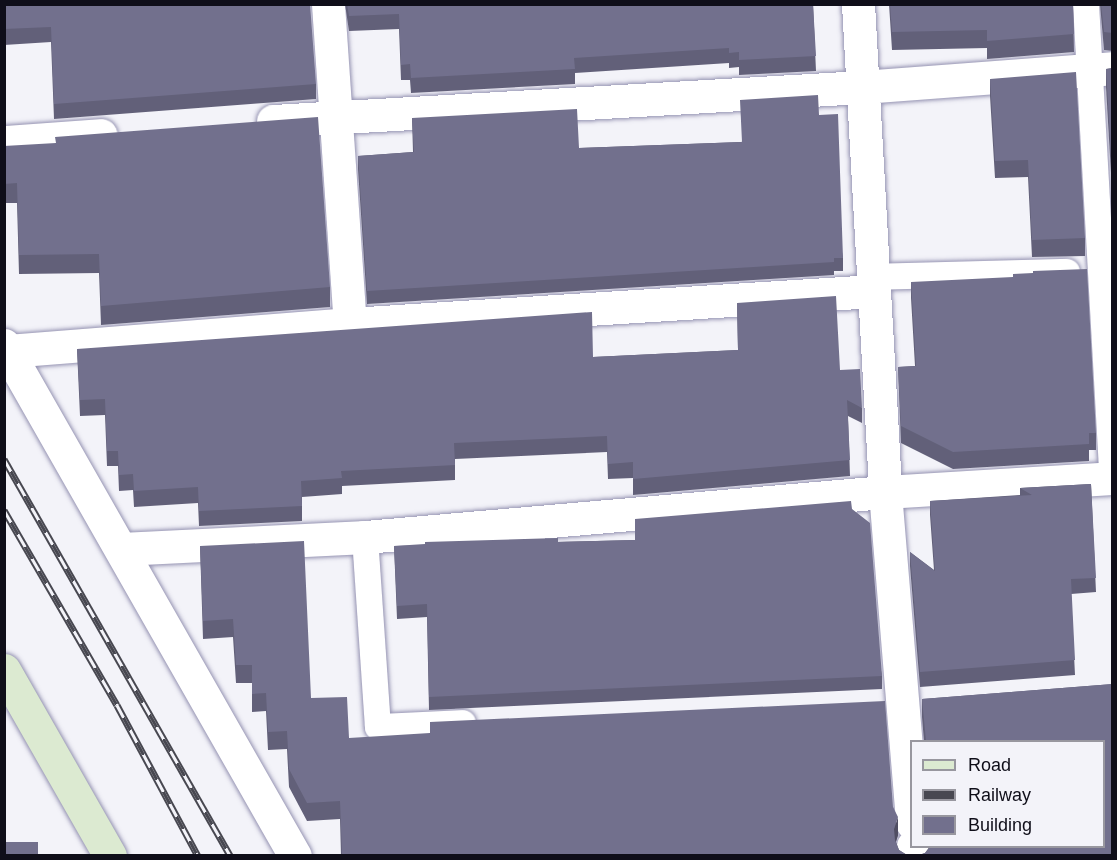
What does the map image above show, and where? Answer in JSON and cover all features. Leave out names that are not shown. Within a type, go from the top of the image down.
[{"type":"street","points":[[328,4],[350,324]]},
{"type":"street","points":[[858,4],[885,492],[910,799]]},
{"type":"street","points":[[242,124],[862,87],[1101,69]]},
{"type":"street","points":[[4,142],[135,132]]},
{"type":"street","points":[[296,855],[6,348],[873,284]]},
{"type":"street","points":[[122,549],[365,537],[885,492],[1113,478]]},
{"type":"street","points":[[6,676],[110,855]]},
{"type":"lane","points":[[1086,4],[1101,69],[1113,466]]},
{"type":"lane","points":[[873,284],[1107,271]]},
{"type":"lane","points":[[365,537],[378,727],[485,722]]},
{"type":"building","points":[[4,4],[310,4],[316,84],[54,104],[51,27],[4,29]]},
{"type":"building","points":[[347,4],[813,4],[816,56],[739,60],[739,52],[729,53],[729,48],[574,58],[575,69],[411,78],[410,64],[401,65],[399,14],[349,16]]},
{"type":"building","points":[[890,4],[1073,4],[1074,34],[987,41],[987,30],[892,32]]},
{"type":"building","points":[[1101,4],[1113,4],[1113,33],[1104,32]]},
{"type":"building","points":[[1113,68],[1113,190],[1106,69]]},
{"type":"building","points":[[1076,72],[1085,238],[1032,240],[1028,160],[995,161],[990,79]]},
{"type":"building","points":[[818,95],[819,115],[838,114],[843,258],[834,258],[834,262],[367,291],[358,156],[414,152],[412,118],[577,109],[579,148],[742,142],[740,100]]},
{"type":"building","points":[[318,117],[330,287],[101,306],[99,254],[19,255],[17,183],[4,184],[4,146],[56,143],[55,137]]},
{"type":"building","points":[[1087,269],[1096,433],[1089,433],[1089,444],[953,452],[901,426],[898,367],[916,366],[911,282],[1013,277],[1013,274],[1033,273],[1033,271]]},
{"type":"building","points":[[836,296],[840,370],[860,369],[862,408],[847,400],[850,460],[633,479],[633,462],[608,464],[607,436],[454,443],[455,465],[341,471],[342,478],[301,481],[302,506],[199,511],[198,487],[134,491],[133,474],[119,475],[118,451],[107,451],[105,399],[80,400],[77,349],[592,312],[593,357],[738,350],[737,303]]},
{"type":"building","points":[[1091,484],[1096,578],[1071,579],[1075,660],[920,672],[910,552],[935,571],[930,501],[1032,495],[1020,488]]},
{"type":"building","points":[[851,501],[852,509],[870,523],[882,676],[429,697],[427,604],[397,606],[394,546],[425,544],[425,542],[558,538],[558,542],[635,540],[635,519]]},
{"type":"building","points":[[304,541],[311,698],[347,697],[349,738],[430,733],[430,722],[885,701],[893,807],[898,817],[894,829],[895,840],[899,850],[907,855],[342,855],[340,801],[307,803],[289,769],[287,731],[268,732],[266,693],[252,694],[252,665],[236,665],[233,619],[203,621],[200,546]]},
{"type":"building","points":[[1113,684],[1113,855],[919,855],[929,848],[1105,848],[1105,740],[926,740],[922,699]]},
{"type":"building","points":[[4,842],[38,842],[38,855],[4,855]]},
{"type":"railway","points":[[4,459],[230,856]]},
{"type":"railway","points":[[4,510],[117,705],[198,856]]}]
